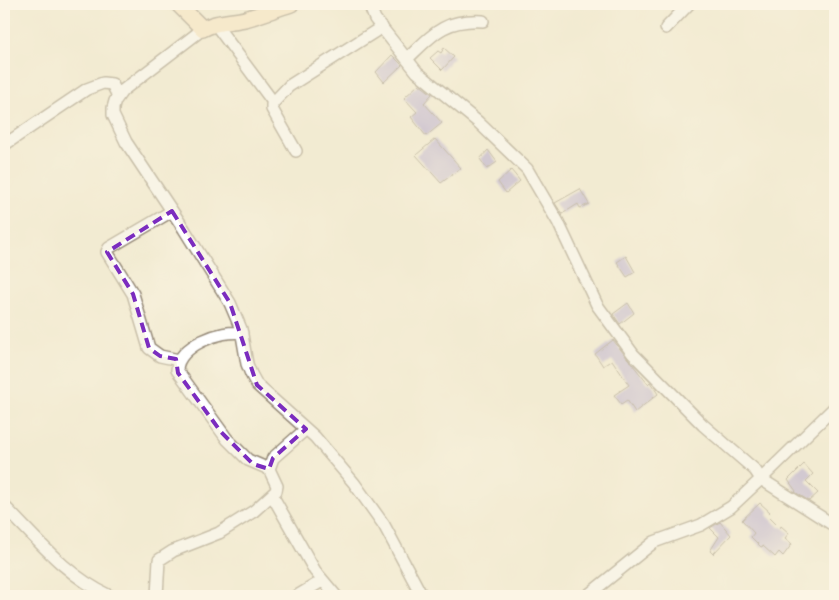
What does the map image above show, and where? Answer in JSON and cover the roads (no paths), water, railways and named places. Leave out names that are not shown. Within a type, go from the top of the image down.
[{"type":"street","points":[[178,4],[209,27],[273,102]]},
{"type":"street","points":[[291,4],[247,18],[209,27],[118,96],[113,108],[113,115],[126,142],[230,303],[242,329],[247,364],[257,385],[315,437],[354,483],[384,525],[422,596]]},
{"type":"street","points":[[369,4],[375,19],[417,72],[478,122],[527,169],[558,222],[597,305],[633,354],[703,425],[755,470],[761,479],[835,526]]},
{"type":"street","points":[[666,28],[689,4]]},
{"type":"street","points":[[407,60],[430,37],[446,26],[469,20],[483,21]]},
{"type":"street","points":[[296,151],[272,109],[273,102],[289,86],[382,27]]},
{"type":"street","points":[[4,144],[86,89],[103,83],[112,84],[118,96]]},
{"type":"street","points":[[172,211],[109,248],[108,252],[133,294],[149,348],[160,356],[179,360]]},
{"type":"street","points":[[157,596],[159,560],[173,551],[219,533],[254,511],[276,491],[277,486],[269,469],[248,460],[221,432],[178,373],[179,360],[196,342],[233,331],[242,333]]},
{"type":"street","points":[[587,596],[654,542],[701,525],[731,507],[835,408]]},
{"type":"street","points":[[269,469],[273,458],[306,429]]},
{"type":"street","points":[[272,495],[322,581],[336,596]]},
{"type":"street","points":[[4,506],[52,557],[92,588],[110,596]]},
{"type":"street","points":[[297,596],[322,581]]}]
